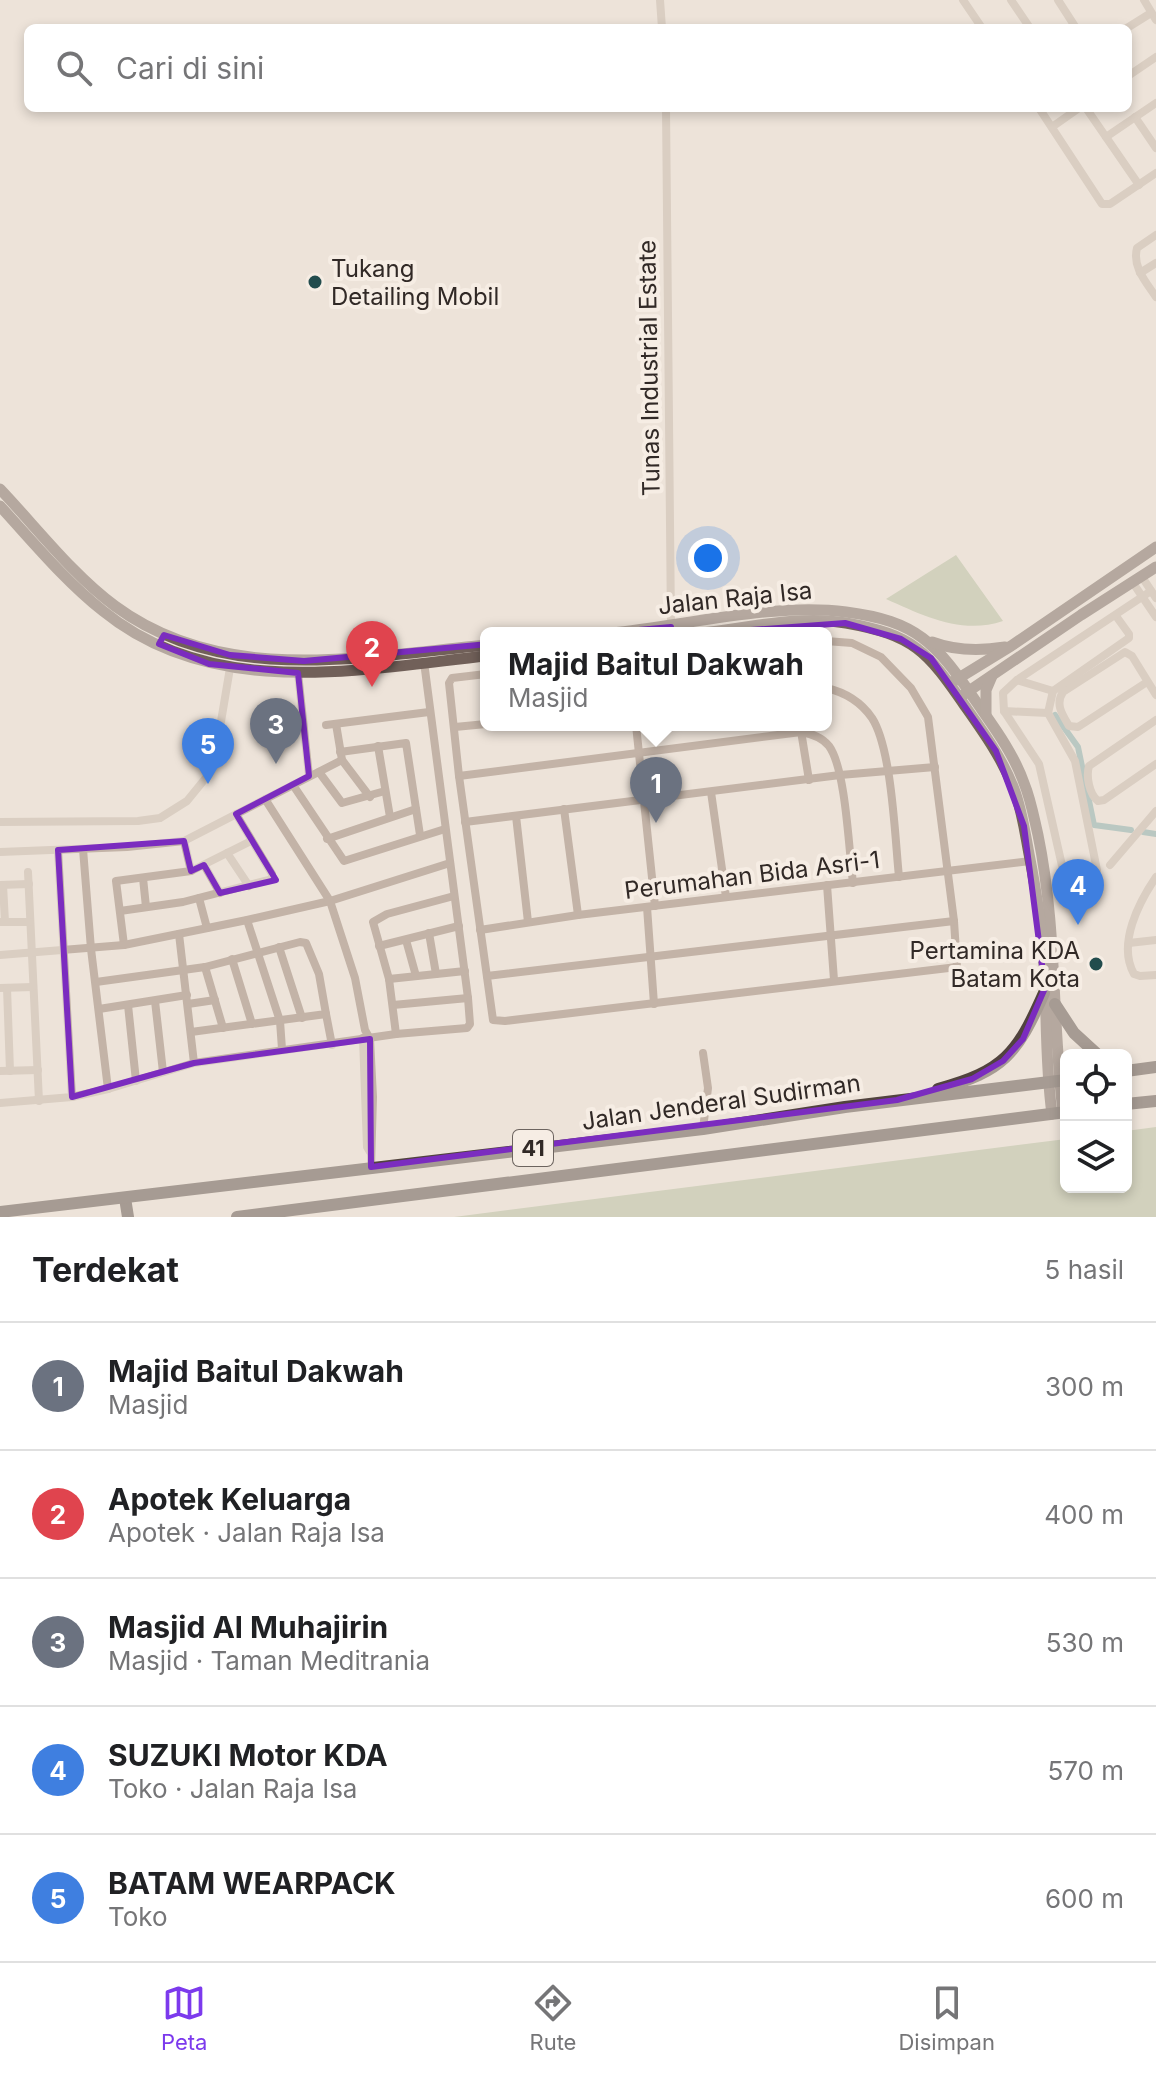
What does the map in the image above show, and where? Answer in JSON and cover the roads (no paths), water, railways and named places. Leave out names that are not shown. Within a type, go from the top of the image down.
[{"type":"highway","points":[[897,1100],[972,1079],[1003,1061],[1023,1039],[1044,993]]},
{"type":"highway","points":[[1055,1004],[1074,1033],[1091,1049]]},
{"type":"highway","name":"Jalan Jenderal Sudirman","points":[[0,1212],[703,1129],[897,1100],[1058,1081]]},
{"type":"highway","points":[[1132,1103],[1156,1101]]},
{"type":"highway","name":"41","points":[[237,1217],[1060,1113]]},
{"type":"highway","points":[[125,1198],[128,1217]]},
{"type":"main road","points":[[0,489],[98,593],[195,660],[230,668],[298,673],[480,657]]},
{"type":"main road","points":[[0,506],[104,612],[161,639],[230,655],[304,661],[480,646]]},
{"type":"main road","points":[[955,681],[1156,547]]},
{"type":"main road","points":[[964,695],[1156,567]]},
{"type":"main road","name":"Jalan Raja Isa","points":[[688,627],[776,612],[830,610],[883,619],[917,633],[942,654],[1005,768],[1036,861],[1044,993],[1058,1081]]},
{"type":"main road","name":"Jalan Raja Isa","points":[[758,627],[815,621],[860,626],[919,648],[955,681]]},
{"type":"main road","points":[[928,640],[982,651],[1011,646]]},
{"type":"main road","points":[[986,717],[986,690],[992,675]]},
{"type":"main road","name":"Jalan Raja Isa","points":[[964,695],[986,717],[1008,748],[1024,782],[1036,861],[1053,938],[1060,1113]]},
{"type":"street","points":[[660,0],[662,24]]},
{"type":"street","points":[[963,0],[979,24]]},
{"type":"street","points":[[1011,0],[1027,24]]},
{"type":"street","points":[[1058,0],[1073,24]]},
{"type":"street","points":[[1132,26],[1154,16],[1144,0]]},
{"type":"street","points":[[1132,73],[1156,57]]},
{"type":"street","points":[[1106,137],[1156,103]]},
{"type":"street","name":"Tunas Industrial Estate","points":[[666,112],[671,627]]},
{"type":"street","points":[[1042,112],[1102,204],[1110,204],[1156,173]]},
{"type":"street","points":[[1052,127],[1073,112]]},
{"type":"street","points":[[1089,112],[1139,185]]},
{"type":"street","points":[[1135,117],[1156,148]]},
{"type":"street","points":[[1156,235],[1137,248],[1135,258],[1140,273],[1156,297]]},
{"type":"street","points":[[1140,273],[1156,263]]},
{"type":"street","points":[[1137,580],[1154,594]]},
{"type":"street","points":[[1137,580],[1142,597],[1156,617]]},
{"type":"street","points":[[1070,874],[1064,872],[1060,858],[1039,764],[1004,711],[1003,693],[1017,680],[1142,597],[1154,594]]},
{"type":"street","points":[[1097,870],[1075,761],[1048,713],[1053,691],[1129,638],[1116,616]]},
{"type":"street","points":[[1064,626],[1076,643]]},
{"type":"street","points":[[480,675],[451,678],[459,776],[491,1018],[497,1021],[654,1004],[957,967],[928,717],[920,699],[897,671],[864,647],[832,642]]},
{"type":"street","points":[[1147,682],[1080,726],[1071,727],[1060,710],[1059,698],[1063,692],[1122,653],[1132,656],[1156,695]]},
{"type":"street","points":[[0,1103],[72,1097],[194,1063],[396,1034],[467,1028],[470,1024],[465,971],[424,662]]},
{"type":"street","points":[[0,822],[138,821],[169,815],[187,801],[214,763],[230,668]]},
{"type":"street","points":[[298,673],[309,776]]},
{"type":"street","points":[[1017,680],[1053,691]]},
{"type":"street","points":[[832,690],[851,698],[877,727],[888,770],[899,877]]},
{"type":"street","points":[[1004,711],[1048,713]]},
{"type":"street","points":[[370,797],[341,756],[331,725],[429,712]]},
{"type":"street","points":[[1156,720],[1092,762],[1087,775],[1093,797],[1100,801],[1156,764]]},
{"type":"street","points":[[455,727],[480,725]]},
{"type":"street","points":[[636,731],[651,906],[649,957],[654,1004]]},
{"type":"street","points":[[459,776],[781,731]]},
{"type":"street","points":[[801,731],[809,780]]},
{"type":"street","points":[[806,731],[828,746],[840,775],[853,883]]},
{"type":"street","points":[[405,733],[420,835]]},
{"type":"street","points":[[0,852],[127,847],[184,841],[319,772],[341,756],[378,746],[406,743]]},
{"type":"street","points":[[378,746],[390,817]]},
{"type":"street","points":[[465,822],[840,775],[935,767]]},
{"type":"street","points":[[319,772],[342,803],[385,791]]},
{"type":"street","points":[[293,785],[327,839],[345,861],[445,829]]},
{"type":"street","points":[[711,792],[726,897]]},
{"type":"street","points":[[265,799],[330,901],[355,978],[366,1040],[371,1167]]},
{"type":"street","points":[[327,839],[416,809]]},
{"type":"street","points":[[564,809],[578,915]]},
{"type":"street","points":[[1110,865],[1156,811]]},
{"type":"street","points":[[120,911],[199,898],[269,881],[272,874],[236,814]]},
{"type":"street","points":[[516,816],[528,922]]},
{"type":"street","points":[[184,841],[191,871]]},
{"type":"street","points":[[124,945],[116,881],[191,871],[251,841]]},
{"type":"street","points":[[83,849],[91,949],[108,1089]]},
{"type":"street","points":[[58,850],[72,1097]]},
{"type":"street","points":[[227,853],[249,886]]},
{"type":"street","name":"Perumahan Bida Asri-1","points":[[480,930],[578,915],[1060,858]]},
{"type":"street","points":[[0,955],[91,949],[179,934],[330,901],[450,863]]},
{"type":"street","points":[[204,865],[220,893]]},
{"type":"street","points":[[28,872],[39,1101]]},
{"type":"street","points":[[1156,877],[1143,900],[1129,943],[1129,959],[1134,974],[1156,975]]},
{"type":"street","points":[[143,878],[146,907]]},
{"type":"street","points":[[29,884],[2,885],[2,922],[30,922]]},
{"type":"street","points":[[827,885],[834,980]]},
{"type":"street","points":[[396,1034],[389,979],[372,927],[376,919],[454,896]]},
{"type":"street","points":[[199,898],[207,928]]},
{"type":"street","points":[[247,920],[280,1021],[282,1049]]},
{"type":"street","points":[[487,976],[954,921]]},
{"type":"street","points":[[379,946],[459,926]]},
{"type":"street","points":[[429,933],[436,974]]},
{"type":"street","points":[[179,934],[194,1063]]},
{"type":"street","points":[[406,940],[416,976]]},
{"type":"street","points":[[1129,943],[1156,940]]},
{"type":"street","points":[[96,982],[205,967],[302,941],[308,945],[319,974],[332,1045]]},
{"type":"street","points":[[279,947],[302,1018]]},
{"type":"street","points":[[232,959],[252,1024]]},
{"type":"street","points":[[205,967],[223,1028]]},
{"type":"street","points":[[389,979],[465,971]]},
{"type":"street","points":[[33,987],[3,988],[5,1071],[38,1070]]},
{"type":"street","points":[[393,1005],[468,998]]},
{"type":"street","points":[[99,1009],[155,1001],[215,1000]]},
{"type":"street","points":[[155,1001],[163,1072]]},
{"type":"street","points":[[128,1005],[136,1081]]},
{"type":"street","points":[[191,1032],[326,1014]]},
{"type":"street","points":[[703,1053],[708,1088],[703,1129]]},
{"type":"waterway","points":[[1055,715],[1078,747],[1094,825],[1131,830]]},
{"type":"waterway","points":[[1143,832],[1156,834]]},
{"type":"place","name":"Tukang Detailing Mobil","points":[[315,282]]},
{"type":"place","name":"Apotek Keluarga","points":[[372,687]]},
{"type":"place","name":"Masjid Al Muhajirin","points":[[276,764]]},
{"type":"place","name":"BATAM WEARPACK","points":[[208,784]]},
{"type":"place","name":"Majid Baitul Dakwah","points":[[656,823]]},
{"type":"place","name":"SUZUKI Motor KDA","points":[[1078,925]]},
{"type":"place","name":"Pertamina KDA Batam Kota","points":[[1096,964]]}]
